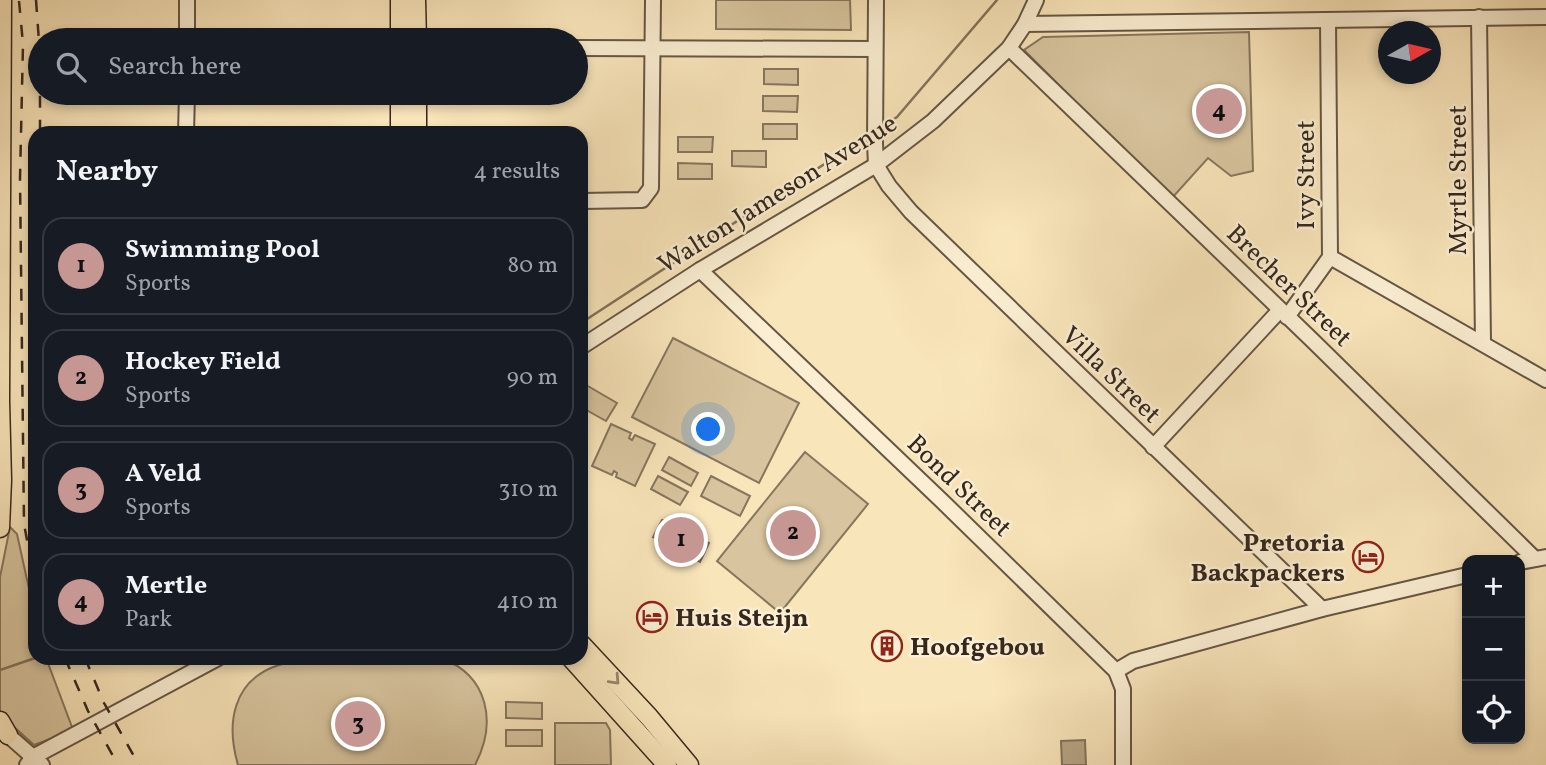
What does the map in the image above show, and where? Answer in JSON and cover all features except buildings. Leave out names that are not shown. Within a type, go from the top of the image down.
[{"type":"main road","points":[[0,528],[2,0]]},
{"type":"main road","points":[[400,0],[400,28]]},
{"type":"main road","points":[[416,0],[417,28]]},
{"type":"main road","points":[[400,105],[400,126]]},
{"type":"main road","points":[[417,105],[417,126]]},
{"type":"main road","points":[[588,652],[689,765]]},
{"type":"main road","points":[[577,665],[667,765]]},
{"type":"main road","points":[[635,729],[649,717]]},
{"type":"street","points":[[187,0],[187,28]]},
{"type":"street","points":[[588,201],[642,200],[651,188],[653,0]]},
{"type":"street","points":[[876,0],[876,165]]},
{"type":"street","name":"Walton Jameson Avenue","points":[[588,342],[700,270],[876,165],[933,121],[1009,48],[1025,24],[1036,0]]},
{"type":"street","name":"Myrtle Street","points":[[1479,17],[1483,342]]},
{"type":"street","points":[[1025,24],[1546,17]]},
{"type":"street","name":"Ivy Street","points":[[1153,447],[1284,314],[1330,257],[1328,20]]},
{"type":"street","points":[[588,48],[875,49]]},
{"type":"street","name":"Brecher Street","points":[[1009,48],[1540,558]]},
{"type":"street","points":[[186,126],[187,105]]},
{"type":"street","name":"Villa Street","points":[[876,165],[889,186],[911,212],[1322,609]]},
{"type":"street","points":[[1330,257],[1546,380]]},
{"type":"street","name":"Bond Street","points":[[700,270],[942,500],[1116,671]]},
{"type":"street","points":[[1123,765],[1123,689],[1116,671],[1133,661],[1322,609],[1462,576]]},
{"type":"street","points":[[3,728],[34,762],[206,665]]},
{"type":"shaded area","points":[[716,0],[850,0],[851,30],[716,29]]},
{"type":"shaded area","points":[[1249,32],[1253,171],[1231,176],[1208,158],[1172,198],[1024,50],[1043,37]]},
{"type":"shaded area","points":[[764,69],[798,69],[798,85],[764,84]]},
{"type":"shaded area","points":[[763,96],[798,96],[797,112],[763,111]]},
{"type":"shaded area","points":[[763,124],[797,124],[797,139],[763,139]]},
{"type":"shaded area","points":[[678,137],[713,137],[712,152],[678,152]]},
{"type":"shaded area","points":[[732,151],[766,151],[766,167],[732,166]]},
{"type":"shaded area","points":[[678,163],[712,164],[712,179],[678,179]]},
{"type":"shaded area","points":[[673,338],[799,403],[759,483],[632,417]]},
{"type":"shaded area","points":[[588,386],[617,403],[606,421],[588,411]]},
{"type":"shaded area","points":[[611,424],[631,433],[629,438],[632,440],[635,435],[655,444],[635,486],[616,477],[617,473],[614,471],[612,475],[592,466]]},
{"type":"shaded area","points":[[805,452],[868,504],[780,613],[717,561]]},
{"type":"shaded area","points":[[669,457],[698,473],[691,486],[662,470]]},
{"type":"shaded area","points":[[658,476],[688,492],[680,505],[651,489]]},
{"type":"shaded area","points":[[711,476],[750,496],[740,516],[701,496]]},
{"type":"shaded area","points":[[662,520],[709,543],[700,562],[653,537]]},
{"type":"shaded area","points":[[10,527],[17,534],[28,584],[28,665],[49,665],[72,727],[58,736],[34,745],[0,712],[0,577]]},
{"type":"shaded area","points":[[281,665],[455,665],[470,676],[484,703],[487,717],[482,749],[475,765],[238,765],[233,734],[236,705],[251,681],[263,672]]},
{"type":"shaded area","points":[[506,702],[542,703],[542,719],[506,718]]},
{"type":"shaded area","points":[[555,723],[606,723],[610,730],[611,765],[555,765]]},
{"type":"shaded area","points":[[506,730],[542,730],[542,746],[506,746]]},
{"type":"shaded area","points":[[1085,740],[1086,765],[1062,765],[1061,741]]},
{"type":"waterway","points":[[880,128],[897,117],[997,0]]},
{"type":"waterway","points":[[588,318],[869,135]]},
{"type":"waterway","points":[[0,670],[28,660]]},
{"type":"railway","points":[[36,0],[38,28]]},
{"type":"railway","points":[[19,1],[23,44],[20,179],[24,524],[28,545]]},
{"type":"railway","points":[[40,105],[40,126]]},
{"type":"railway","points":[[68,665],[88,711],[118,765]]},
{"type":"railway","points":[[88,665],[104,703],[139,765]]},
{"type":"place","name":"Mertle","points":[[1219,111]]},
{"type":"place","name":"Hockey Field","points":[[793,533]]},
{"type":"place","name":"Swimming Pool","points":[[681,540]]},
{"type":"place","name":"Pretoria Backpackers","points":[[1368,557]]},
{"type":"place","name":"Huis Steijn","points":[[652,617]]},
{"type":"place","name":"Hoofgebou","points":[[887,646]]},
{"type":"place","name":"A Veld","points":[[358,724]]}]
